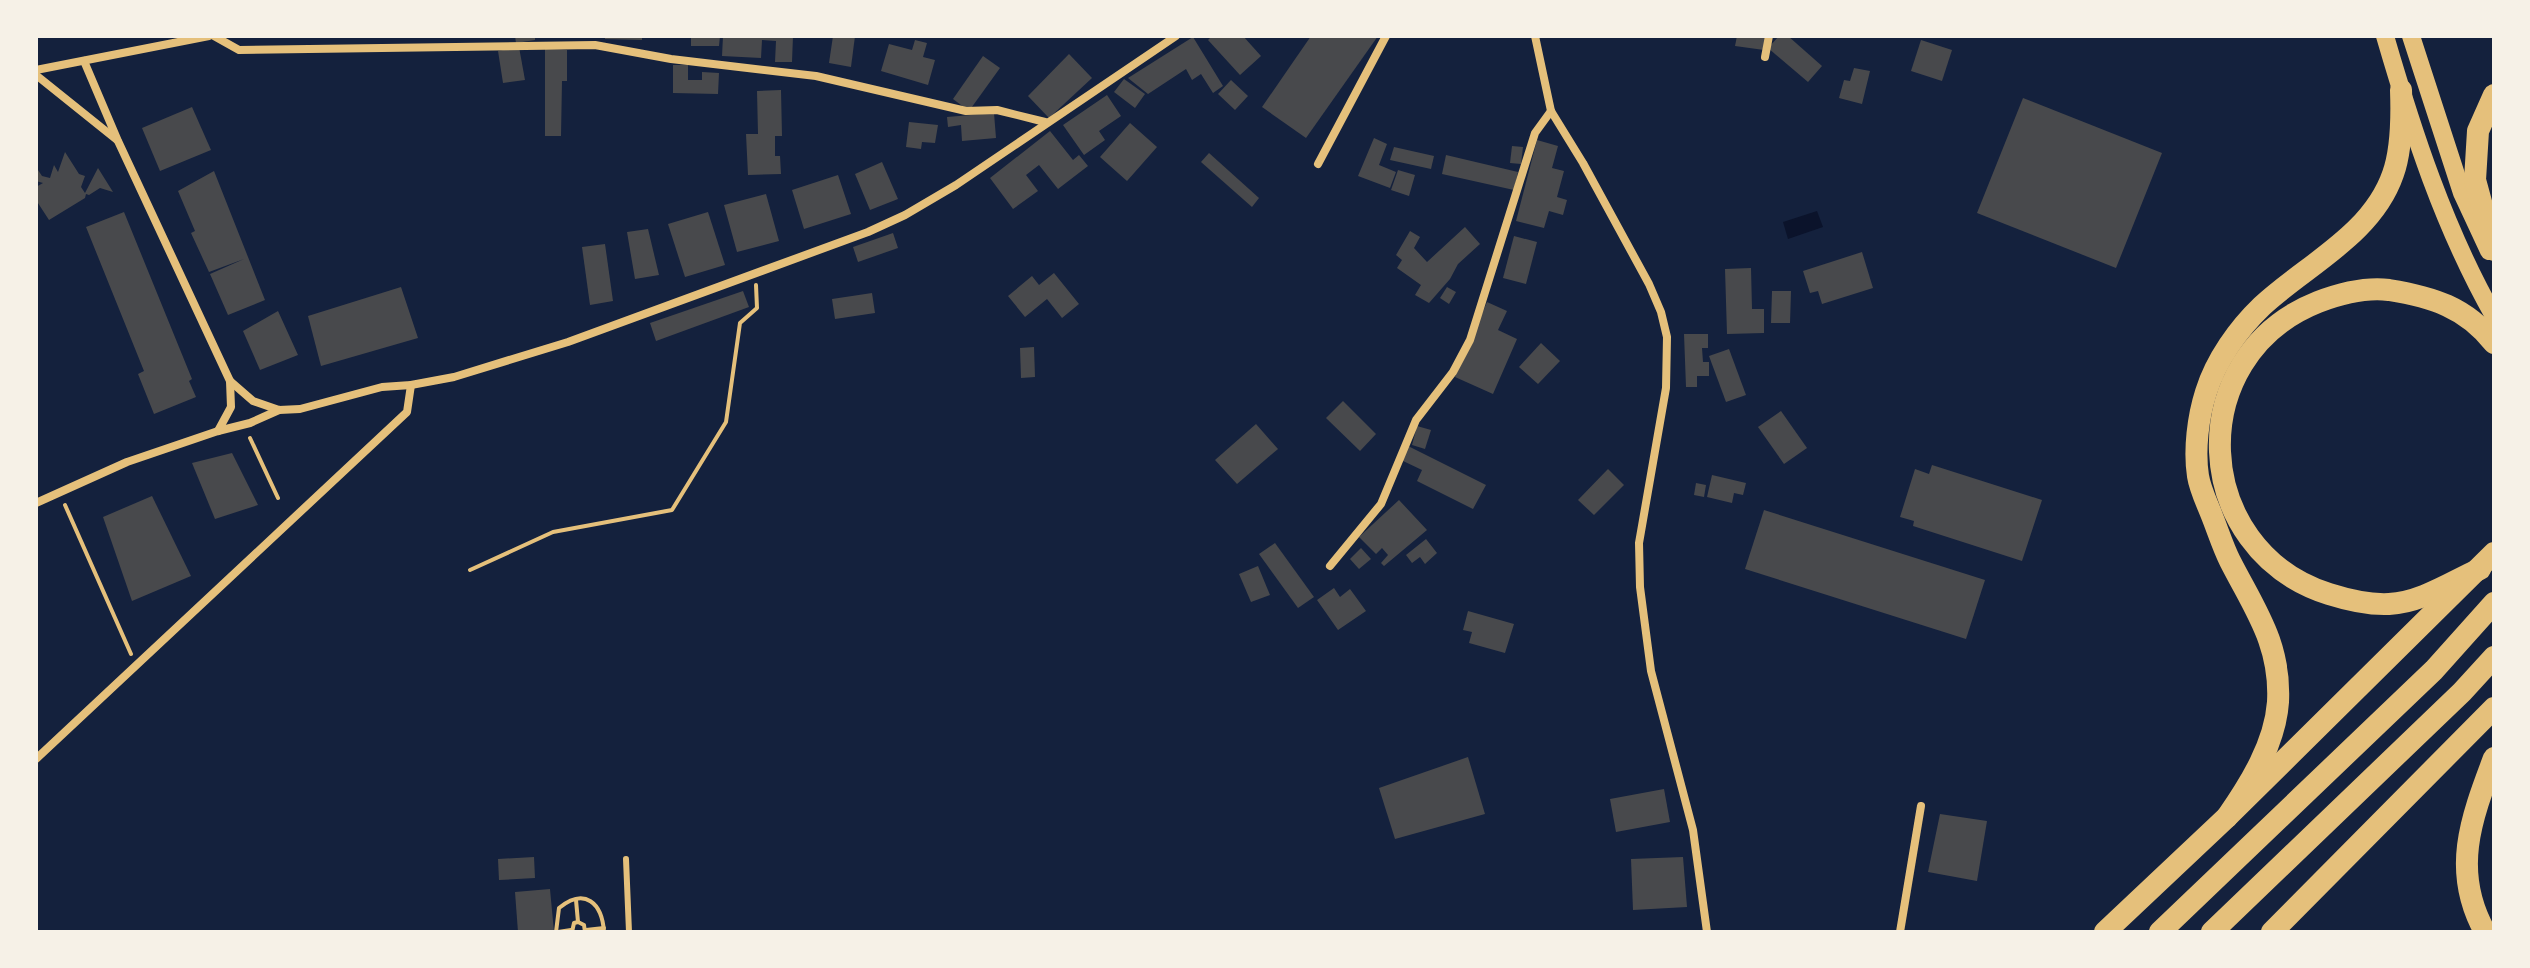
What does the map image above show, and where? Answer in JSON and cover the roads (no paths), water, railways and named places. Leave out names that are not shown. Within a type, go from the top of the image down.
[{"type":"highway","points":[[2227,817],[2254,778],[2269,738],[2278,706],[2278,673],[2269,635],[2228,557],[2198,477],[2198,432],[2206,391],[2228,346],[2260,307],[2345,239],[2373,212],[2393,175],[2402,120],[2401,90]]},
{"type":"highway","points":[[2494,95],[2478,131],[2475,180],[2494,250]]},
{"type":"highway","points":[[2487,561],[2429,594],[2390,604],[2350,601],[2309,588],[2274,566],[2252,544],[2229,505],[2221,474],[2220,433],[2228,394],[2249,354],[2278,324],[2303,308],[2338,294],[2379,289],[2414,294],[2453,306],[2494,343]]},
{"type":"highway","points":[[2105,932],[2227,817],[2487,561]]},
{"type":"highway","points":[[2160,932],[2434,670],[2494,603]]},
{"type":"highway","points":[[2212,932],[2451,703],[2494,657]]},
{"type":"highway","points":[[2272,932],[2494,708]]},
{"type":"highway","points":[[2485,932],[2469,892],[2465,866],[2471,828],[2494,758]]},
{"type":"main road","points":[[2385,36],[2445,217],[2468,269],[2494,316]]},
{"type":"main road","points":[[2411,36],[2462,193],[2478,233],[2494,260]]},
{"type":"street","points":[[36,73],[212,36],[239,50],[595,45],[671,59],[816,76],[966,111],[997,110],[1045,122]]},
{"type":"street","points":[[36,503],[127,462],[244,425],[279,410],[300,409],[382,387],[454,377],[568,342],[868,232],[905,215],[956,185],[1176,36]]},
{"type":"street","points":[[1318,164],[1386,36]]},
{"type":"street","points":[[1535,36],[1551,111],[1649,284],[1667,337],[1666,388],[1639,543],[1645,641],[1693,830],[1707,932]]},
{"type":"street","points":[[1765,57],[1769,36]]},
{"type":"street","points":[[84,61],[230,381],[231,407],[218,431]]},
{"type":"street","points":[[36,73],[118,141]]},
{"type":"street","points":[[1330,566],[1381,504],[1416,420],[1462,357],[1535,133],[1551,111]]},
{"type":"street","points":[[230,381],[253,401],[279,410]]},
{"type":"street","points":[[36,759],[407,412],[411,385]]},
{"type":"street","points":[[1900,932],[1921,806]]},
{"type":"lane","points":[[626,859],[629,932]]},
{"type":"water","points":[[1817,211],[1823,227],[1788,239],[1783,222]]}]
